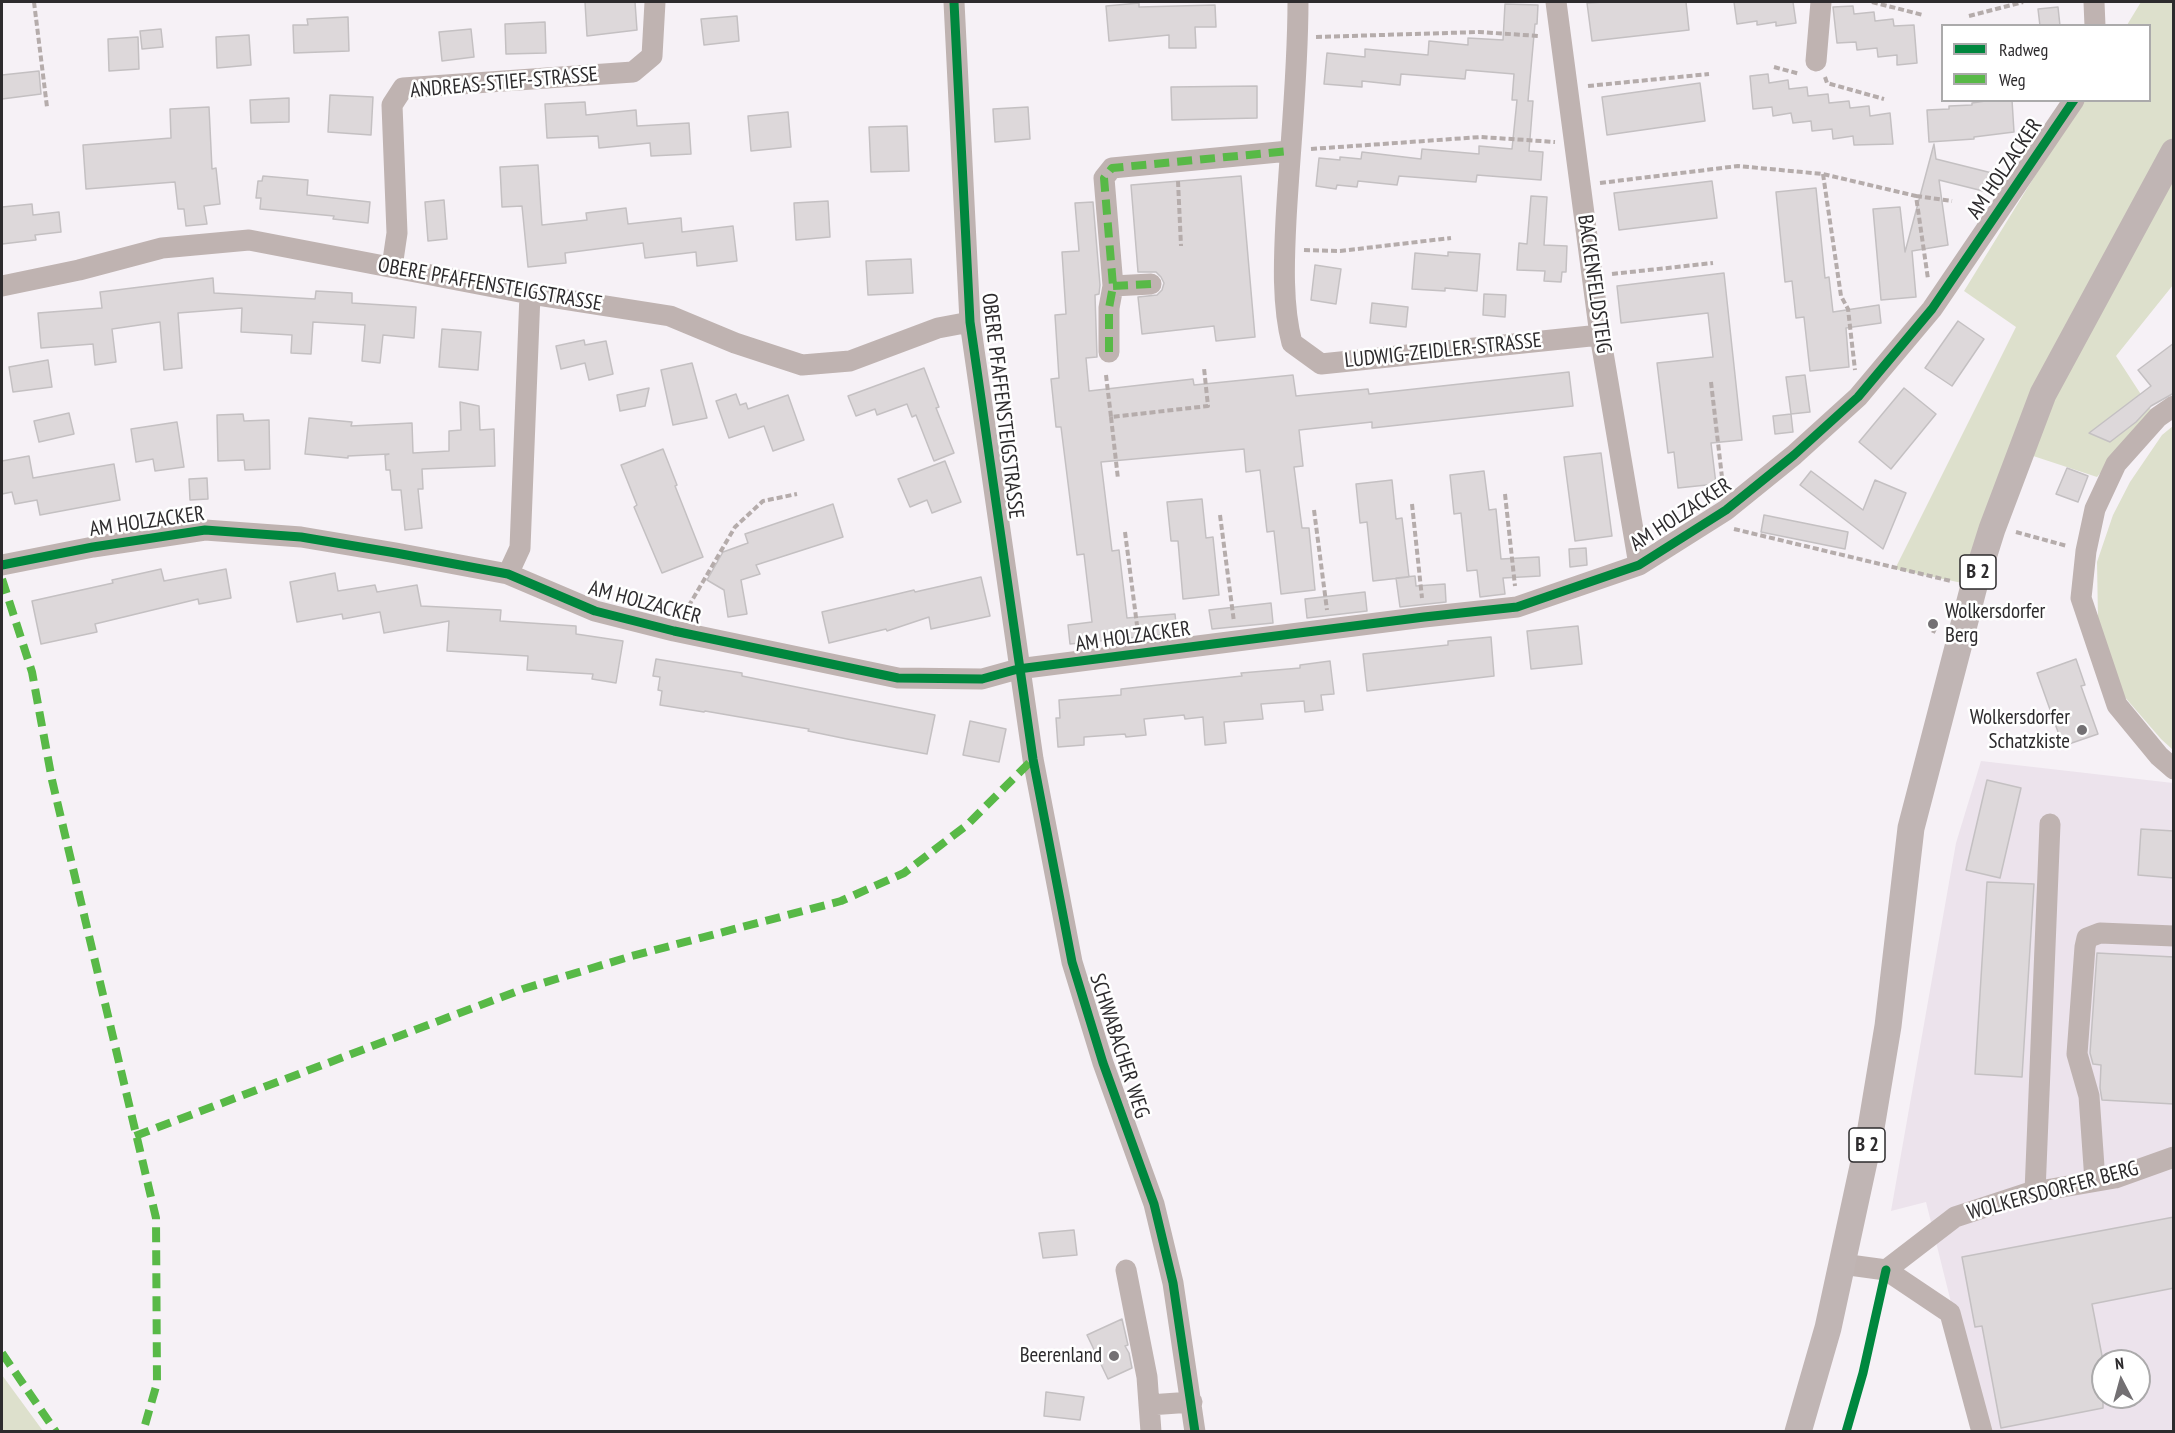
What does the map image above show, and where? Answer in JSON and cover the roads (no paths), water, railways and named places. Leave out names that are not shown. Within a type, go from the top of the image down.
[{"type":"main road","name":"B 2","points":[[1798,1431],[1828,1328],[1870,1134],[1888,1026],[1911,828],[1974,586],[1992,529],[2043,394],[2174,152]]},
{"type":"street","name":"ANDREAS-STIEF-STRASSE","points":[[392,267],[397,233],[392,105],[403,88],[633,72],[652,56],[655,2]]},
{"type":"street","name":"OBERE PFAFFENSTEIGSTRASSE","points":[[954,2],[970,322],[1018,669]]},
{"type":"street","points":[[1109,352],[1109,308],[1113,286],[1104,178],[1112,168],[1289,151],[1297,68],[1298,2]]},
{"type":"street","name":"BACKENFELDSTEIG","points":[[1557,2],[1600,335],[1639,565]]},
{"type":"street","points":[[1816,61],[1821,2]]},
{"type":"street","points":[[2094,2],[2095,24]]},
{"type":"street","name":"AM HOLZACKER","points":[[2,565],[93,547],[205,530],[301,537],[508,574],[595,611],[674,631],[898,678],[982,679],[1018,669],[1517,607],[1639,565],[1726,510],[1794,455],[1858,398],[1932,309],[2073,102]]},
{"type":"street","name":"LUDWIG-ZEIDLER-STRASSE","points":[[1289,151],[1285,249],[1288,327],[1292,343],[1321,364],[1600,335]]},
{"type":"street","name":"OBERE PFAFFENSTEIGSTRASSE","points":[[2,286],[79,270],[162,248],[249,240],[530,294],[670,316],[735,343],[802,365],[850,361],[938,328],[970,322]]},
{"type":"street","points":[[1113,286],[1151,284]]},
{"type":"street","points":[[508,574],[520,548],[530,294]]},
{"type":"street","points":[[2174,406],[2158,417],[2116,464],[2095,509],[2085,551],[2081,598],[2117,705],[2159,756],[2174,769]]},
{"type":"street","name":"SCHWABACHER WEG","points":[[1018,669],[1072,962],[1102,1063],[1154,1204],[1173,1283],[1195,1431]]},
{"type":"street","points":[[2035,1192],[2050,824]]},
{"type":"street","points":[[2095,1181],[2089,1096],[2078,1054],[2087,938],[2100,933],[2174,936]]},
{"type":"street","name":"WOLKERSDORFER BERG","points":[[1886,1270],[1955,1217],[2035,1192],[2115,1178],[2174,1158]]},
{"type":"street","points":[[1842,1264],[1886,1270],[1950,1313],[1982,1431]]},
{"type":"street","points":[[1126,1270],[1147,1377],[1151,1431]]},
{"type":"street","points":[[1149,1405],[1192,1402]]},
{"type":"place","name":"Wolkersdorfer Berg","points":[[1933,624]]},
{"type":"place","name":"Wolkersdorfer Schatzkiste","points":[[2082,730]]},
{"type":"place","name":"Beerenland","points":[[1114,1356]]}]
